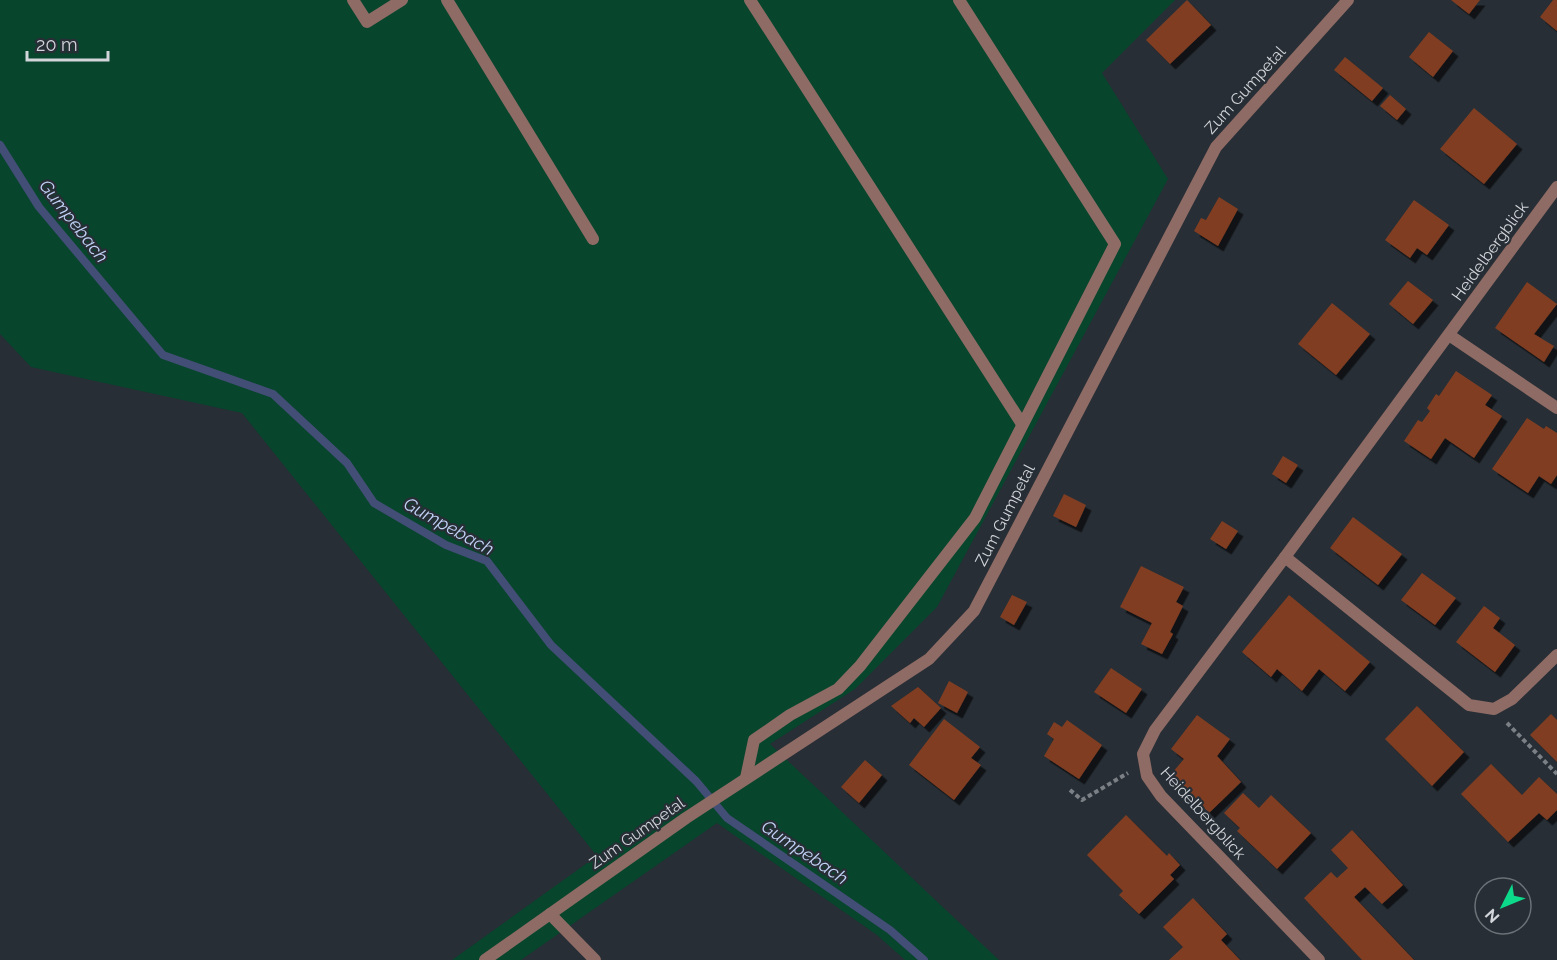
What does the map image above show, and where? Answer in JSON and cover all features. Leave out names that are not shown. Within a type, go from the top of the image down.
[{"type":"street","points":[[353,0],[367,22],[402,0]]},
{"type":"street","points":[[447,0],[593,239]]},
{"type":"street","points":[[750,0],[1022,424]]},
{"type":"street","points":[[743,780],[754,740],[790,715],[838,689],[875,648],[975,518],[1115,244],[960,0]]},
{"type":"street","name":"Zum Gumpetal","points":[[484,960],[686,818],[929,659],[974,610],[1216,147],[1348,0]]},
{"type":"street","name":"Heidelbergblick","points":[[1319,960],[1161,796],[1147,776],[1143,754],[1155,730],[1557,187]]},
{"type":"street","points":[[1449,335],[1557,408]]},
{"type":"street","points":[[1285,557],[1469,705],[1494,709],[1512,699],[1557,655]]},
{"type":"street","points":[[550,914],[595,960]]},
{"type":"path","points":[[1494,709],[1557,774]]},
{"type":"path","points":[[1070,790],[1082,800],[1145,764]]},
{"type":"green space","points":[[0,0],[1175,0],[1102,73],[1168,179],[937,607],[855,689],[770,744],[999,960],[905,960],[877,935],[717,823],[521,960],[452,960],[597,856],[242,413],[31,367],[0,334]]},
{"type":"building","points":[[1187,0],[1211,25],[1170,64],[1146,40]]},
{"type":"building","points":[[1451,0],[1480,0],[1469,14]]},
{"type":"building","points":[[1553,0],[1557,0],[1557,31],[1540,17]]},
{"type":"building","points":[[1429,32],[1453,51],[1433,77],[1409,57]]},
{"type":"building","points":[[1345,57],[1383,88],[1372,101],[1334,70]]},
{"type":"building","points":[[1390,95],[1406,109],[1397,120],[1380,106]]},
{"type":"building","points":[[1474,108],[1517,144],[1484,184],[1440,149]]},
{"type":"building","points":[[1219,197],[1238,209],[1218,246],[1194,231],[1201,218],[1206,220]]},
{"type":"building","points":[[1414,200],[1449,225],[1427,255],[1417,248],[1410,258],[1385,240]]},
{"type":"building","points":[[1408,281],[1433,300],[1413,324],[1389,304]]},
{"type":"building","points":[[1527,282],[1557,304],[1534,334],[1554,346],[1544,362],[1495,328]]},
{"type":"building","points":[[1332,303],[1370,334],[1336,375],[1298,344]]},
{"type":"building","points":[[1456,371],[1492,395],[1485,405],[1502,416],[1474,458],[1445,438],[1431,459],[1404,441],[1418,420],[1422,422],[1430,411],[1427,408],[1436,394],[1439,396]]},
{"type":"building","points":[[1527,418],[1544,429],[1546,426],[1557,433],[1557,475],[1551,484],[1539,476],[1528,493],[1492,469]]},
{"type":"building","points":[[1283,456],[1298,465],[1286,483],[1272,474]]},
{"type":"building","points":[[1064,494],[1086,505],[1076,527],[1053,516]]},
{"type":"building","points":[[1353,517],[1402,554],[1378,585],[1330,548]]},
{"type":"building","points":[[1222,521],[1238,531],[1226,549],[1210,539]]},
{"type":"building","points":[[1141,566],[1184,587],[1176,602],[1183,606],[1170,632],[1173,634],[1162,654],[1141,644],[1152,623],[1120,607]]},
{"type":"building","points":[[1422,573],[1456,598],[1435,625],[1401,600]]},
{"type":"building","points":[[1012,595],[1027,602],[1014,625],[1000,617]]},
{"type":"building","points":[[1289,595],[1370,662],[1345,691],[1319,669],[1302,691],[1277,669],[1271,677],[1242,652]]},
{"type":"building","points":[[1484,606],[1500,618],[1493,628],[1515,645],[1495,672],[1456,642]]},
{"type":"building","points":[[1111,668],[1142,689],[1126,713],[1094,692]]},
{"type":"building","points":[[949,681],[968,692],[957,713],[938,703]]},
{"type":"building","points":[[918,687],[941,708],[924,727],[914,718],[910,723],[891,706]]},
{"type":"building","points":[[1417,706],[1464,752],[1432,786],[1385,739]]},
{"type":"building","points":[[1551,714],[1557,720],[1557,762],[1530,735]]},
{"type":"building","points":[[1197,715],[1230,739],[1217,756],[1241,782],[1209,813],[1172,773],[1184,759],[1171,749]]},
{"type":"building","points":[[944,719],[980,747],[971,758],[981,765],[954,800],[909,765]]},
{"type":"building","points":[[1067,720],[1102,745],[1079,779],[1044,756],[1054,739],[1047,734],[1054,722],[1062,727]]},
{"type":"building","points":[[865,760],[882,775],[859,803],[841,787]]},
{"type":"building","points":[[1491,764],[1522,795],[1539,777],[1557,794],[1557,810],[1547,820],[1539,813],[1508,842],[1461,794]]},
{"type":"building","points":[[1243,793],[1259,808],[1271,795],[1311,833],[1277,869],[1237,831],[1240,828],[1224,813]]},
{"type":"building","points":[[1126,815],[1167,856],[1169,853],[1180,865],[1170,875],[1174,879],[1139,914],[1119,895],[1123,891],[1087,855]]},
{"type":"building","points":[[1352,830],[1403,885],[1382,904],[1365,887],[1354,897],[1414,960],[1362,960],[1304,898],[1331,872],[1337,878],[1348,868],[1331,850]]},
{"type":"building","points":[[1193,898],[1227,934],[1221,940],[1240,960],[1169,960],[1183,947],[1163,927]]},
{"type":"waterway","name":"Gumpebach","points":[[0,145],[39,207],[163,355],[273,394],[347,463],[374,503],[446,545],[487,561],[551,645],[696,781],[727,818],[890,930],[924,960]]}]
